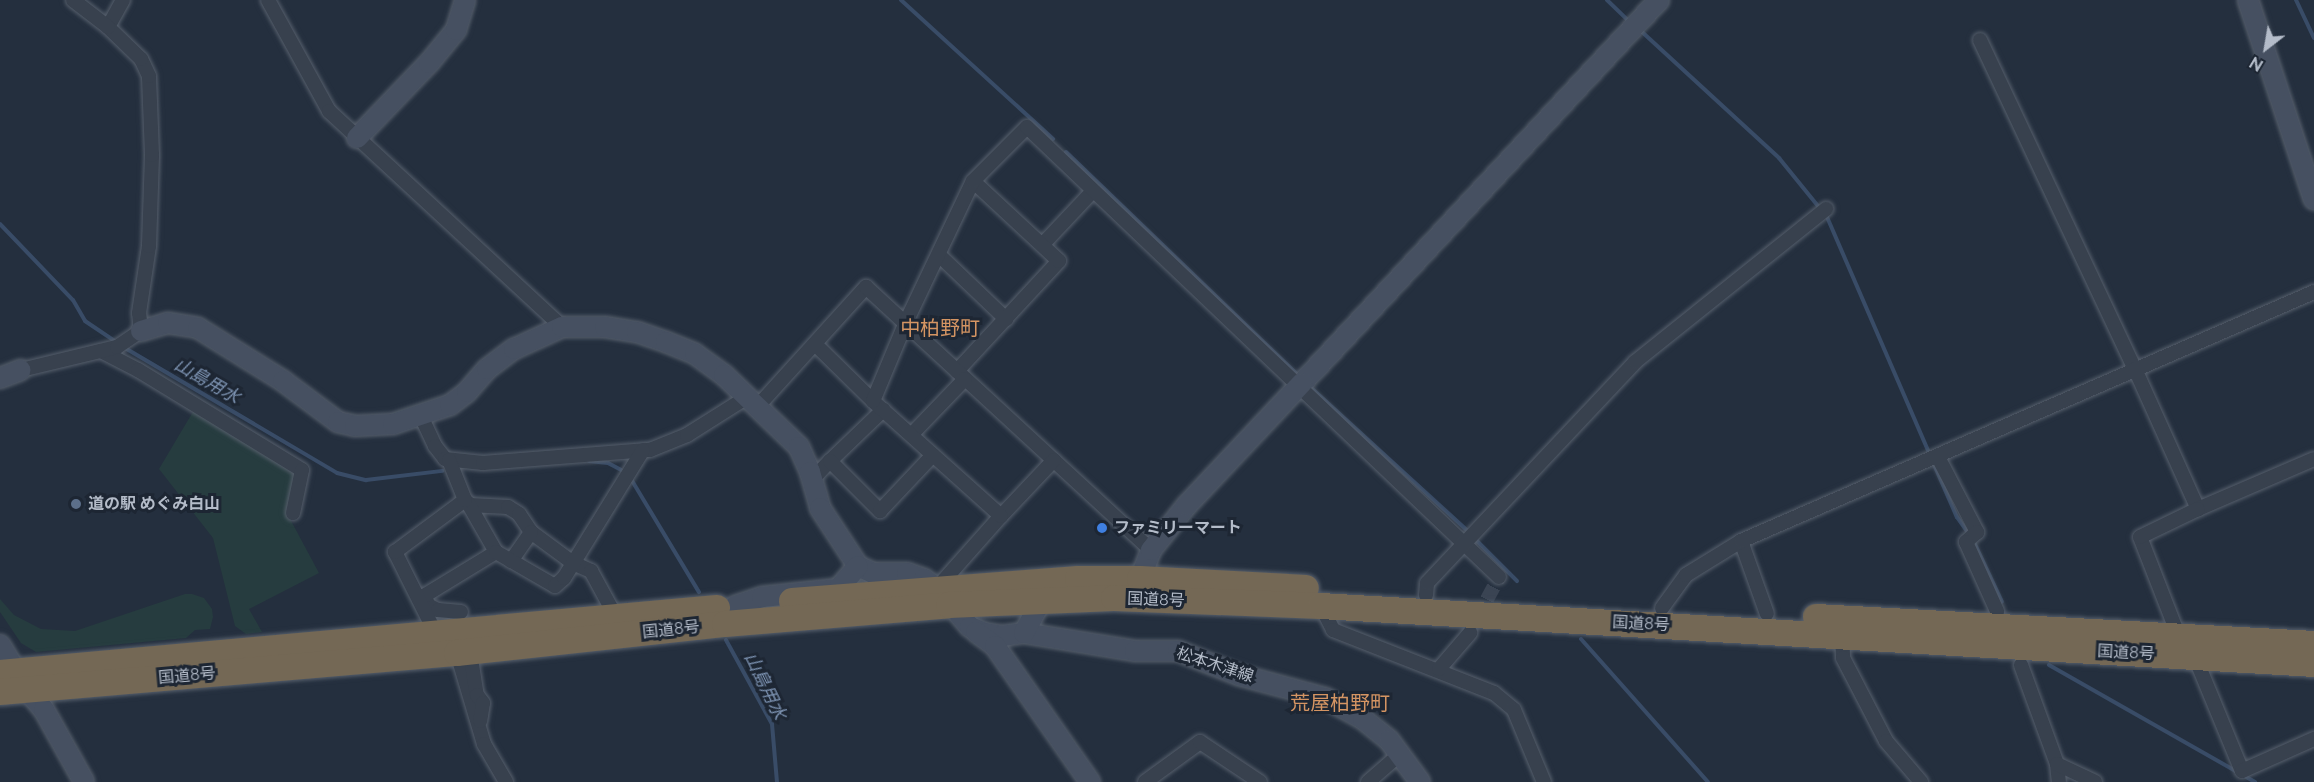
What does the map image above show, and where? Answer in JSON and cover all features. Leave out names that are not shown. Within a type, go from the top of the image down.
[{"type":"highway","name":"国道8号","points":[[14,678],[465,659],[1078,579],[1140,579],[2314,644]]},
{"type":"highway","name":"国道8号","points":[[0,692],[14,678],[436,634],[735,606],[943,597],[1114,598],[1321,606],[2314,664]]},
{"type":"street","points":[[73,0],[108,27],[145,63],[149,76],[152,154],[149,246],[139,313],[128,340]]},
{"type":"street","points":[[108,27],[123,0]]},
{"type":"street","points":[[270,0],[329,111],[562,327]]},
{"type":"street","points":[[357,138],[429,63],[456,30],[465,0]]},
{"type":"street","points":[[1140,579],[1151,550],[1187,505],[1659,0]]},
{"type":"street","points":[[2248,0],[2314,199]]},
{"type":"street","points":[[1980,40],[2136,369],[2198,509]]},
{"type":"street","points":[[812,480],[878,405],[906,322],[973,181],[1027,127],[1093,191],[1302,383],[1499,577]]},
{"type":"street","points":[[912,434],[1006,319],[1059,261],[973,181]]},
{"type":"street","points":[[1043,244],[1093,191]]},
{"type":"street","points":[[1426,595],[1426,583],[1635,362],[1681,323],[1822,213]]},
{"type":"street","points":[[939,255],[1006,319]]},
{"type":"street","points":[[449,460],[483,463],[650,450],[687,435],[753,401],[815,344],[866,287],[1151,550]]},
{"type":"street","points":[[1662,608],[1686,575],[1742,542],[2314,292]]},
{"type":"street","points":[[0,378],[21,370],[101,351],[168,323],[198,328],[283,381],[338,422],[355,426],[393,424],[450,405],[467,392],[487,369],[514,349],[562,327],[605,327],[637,332],[666,342],[695,354],[724,375],[799,447],[820,508],[858,566],[873,573],[907,573],[943,597],[970,627],[995,646],[1090,782]]},
{"type":"street","points":[[815,344],[878,405],[1001,516]]},
{"type":"street","points":[[101,351],[138,370],[302,470],[293,513]]},
{"type":"street","points":[[421,416],[435,446],[449,460],[467,501],[496,552],[555,586],[564,578],[643,450]]},
{"type":"street","points":[[830,461],[880,511],[933,455]]},
{"type":"street","points":[[1934,459],[1977,532],[1966,542],[1997,611]]},
{"type":"street","points":[[2179,637],[2140,537],[2198,509],[2314,459]]},
{"type":"street","points":[[943,597],[1001,516],[1054,460]]},
{"type":"street","points":[[467,501],[470,505],[508,507],[519,514],[531,532],[573,563],[591,571],[616,617]]},
{"type":"street","points":[[436,634],[421,597],[395,552],[467,501]]},
{"type":"street","points":[[511,561],[531,532]]},
{"type":"street","points":[[1742,542],[1767,614]]},
{"type":"street","points":[[421,597],[496,552]]},
{"type":"street","points":[[735,606],[762,597],[838,589],[858,566]]},
{"type":"street","points":[[421,597],[429,606],[438,610],[461,612]]},
{"type":"street","points":[[1024,633],[1042,599]]},
{"type":"street","points":[[1321,606],[1333,630],[1439,669],[1494,693],[1514,710],[1544,782]]},
{"type":"street","name":"松本木津線","points":[[970,627],[1002,636],[1024,633],[1135,651],[1178,651],[1239,675],[1325,698],[1363,719],[1389,740],[1420,782]]},
{"type":"street","points":[[1439,669],[1470,633]]},
{"type":"street","points":[[1842,636],[1843,658],[1886,741],[1921,782]]},
{"type":"street","points":[[0,645],[14,678],[44,710],[84,782]]},
{"type":"street","points":[[2195,657],[2241,771],[2314,741]]},
{"type":"street","points":[[465,659],[484,744],[506,782]]},
{"type":"street","points":[[465,659],[477,695],[483,703],[479,728]]},
{"type":"street","points":[[2021,665],[2057,765],[2059,782]]},
{"type":"street","points":[[1145,782],[1200,742],[1260,782]]},
{"type":"street","points":[[1368,782],[1399,755]]},
{"type":"street","points":[[2057,765],[2095,782]]},
{"type":"green space","points":[[194,410],[294,469],[297,475],[289,517],[319,573],[249,609],[262,632],[246,634],[235,626],[213,538],[159,469]]},
{"type":"green space","points":[[185,594],[204,598],[212,609],[213,617],[210,629],[195,630],[186,638],[36,652],[21,643],[0,612],[0,599],[14,615],[41,629],[75,631]]},
{"type":"waterway","points":[[901,0],[1053,139]]},
{"type":"waterway","points":[[1607,0],[1629,21]]},
{"type":"waterway","points":[[2296,0],[2314,38]]},
{"type":"waterway","points":[[1641,31],[1779,158],[1827,217],[1957,517],[1969,534]]},
{"type":"waterway","points":[[1066,152],[1301,378]]},
{"type":"waterway","name":"山島用水","points":[[0,224],[73,300],[85,321],[116,342]]},
{"type":"waterway","name":"山島用水","points":[[125,348],[337,473],[366,480],[442,471]]},
{"type":"waterway","points":[[1309,386],[1468,531]]},
{"type":"waterway","name":"山島用水","points":[[589,461],[608,463],[621,470]]},
{"type":"waterway","name":"山島用水","points":[[631,479],[699,592]]},
{"type":"waterway","points":[[1476,540],[1517,581]]},
{"type":"waterway","points":[[1973,540],[2002,602]]},
{"type":"waterway","points":[[1581,639],[1708,782]]},
{"type":"waterway","name":"山島用水","points":[[726,640],[772,724],[777,782]]},
{"type":"waterway","points":[[2049,665],[2255,782]]},
{"type":"tunnel","points":[[1477,618],[1499,577]]},
{"type":"place","name":"道の駅 めぐみ白山","points":[[76,504]]},
{"type":"place","name":"ファミリーマート","points":[[1102,528]]},
{"type":"district","name":"中柏野町","points":[[940,328]]},
{"type":"district","name":"荒屋柏野町","points":[[1340,703]]}]
